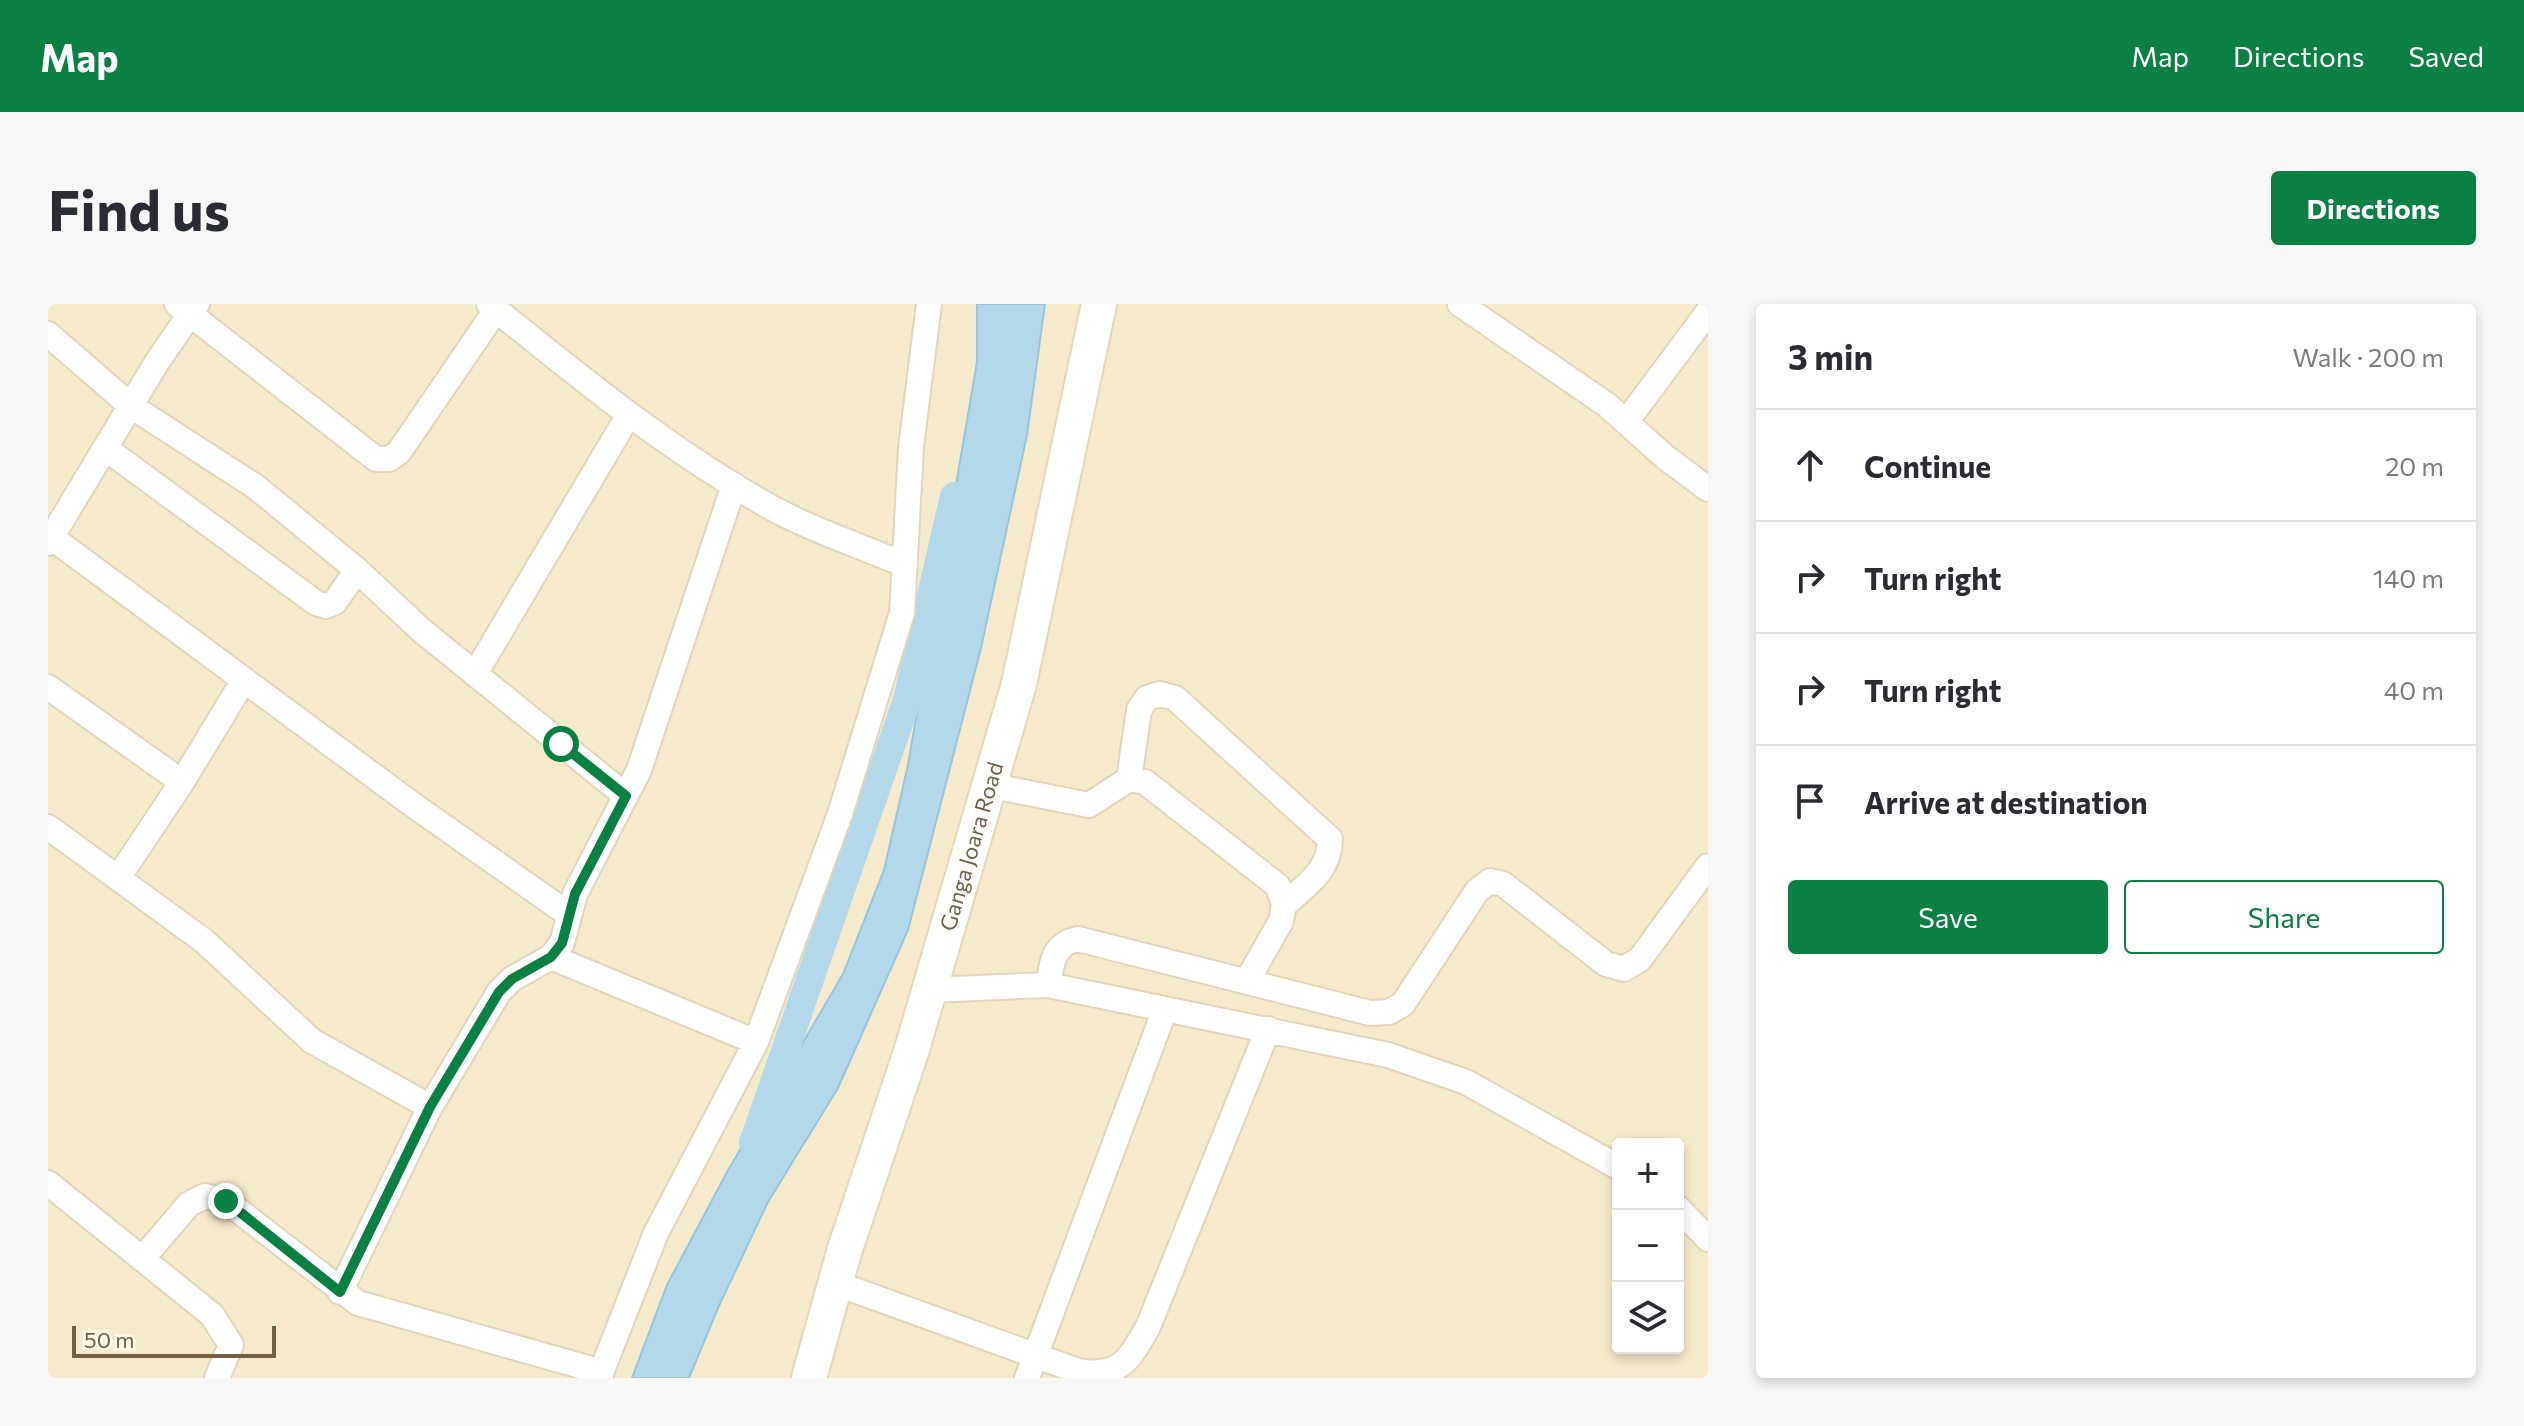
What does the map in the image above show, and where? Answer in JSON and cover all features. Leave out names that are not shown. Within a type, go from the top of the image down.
[{"type":"main road","name":"Ganga Joara Road","points":[[809,1378],[835,1283],[885,1136],[1019,684],[1099,304]]},
{"type":"street","points":[[142,1259],[189,1204],[205,1196],[226,1201],[340,1292],[385,1311],[601,1375],[656,1233],[756,1042],[840,814],[902,613],[911,447],[929,304]]},
{"type":"street","points":[[1460,304],[1626,422],[1665,457],[1708,489]]},
{"type":"street","points":[[568,914],[50,540],[57,505],[105,448],[187,308],[376,459],[389,459],[399,452],[493,307],[628,416],[767,506],[905,565]]},
{"type":"street","points":[[1626,422],[1708,312]]},
{"type":"street","points":[[48,334],[131,406],[237,472],[357,570],[475,674],[626,796]]},
{"type":"street","points":[[475,674],[628,416]]},
{"type":"street","points":[[105,448],[316,603],[326,606],[335,602],[357,570]]},
{"type":"street","points":[[340,1292],[430,1107],[499,992],[512,979],[551,957],[562,943],[568,914],[644,755],[734,485]]},
{"type":"street","points":[[118,878],[182,782],[244,680]]},
{"type":"street","points":[[48,687],[182,782]]},
{"type":"street","points":[[1129,779],[1139,710],[1147,698],[1160,694],[1175,698],[1330,839],[1330,857],[1317,877],[1284,905]]},
{"type":"street","points":[[988,785],[1089,805],[1129,779],[1145,782],[1278,886],[1284,905],[1281,921],[1247,981]]},
{"type":"street","points":[[48,827],[204,941],[312,1041],[430,1107]]},
{"type":"street","points":[[1048,985],[1054,954],[1065,942],[1078,939],[1370,1013],[1389,1012],[1403,1004],[1477,891],[1490,881],[1503,884],[1606,964],[1624,969],[1640,959],[1708,866]]},
{"type":"street","points":[[551,957],[756,1042]]},
{"type":"street","points":[[929,990],[1048,985],[1388,1055],[1466,1082],[1612,1164]]},
{"type":"street","points":[[1031,1367],[1165,1009]]},
{"type":"street","points":[[835,1283],[1031,1367],[1098,1378],[1116,1372],[1131,1357],[1148,1327],[1268,1029]]},
{"type":"street","points":[[48,1183],[212,1315],[231,1345],[217,1378]]},
{"type":"street","points":[[1680,1210],[1708,1239]]},
{"type":"shaded area","points":[[48,304],[1708,304],[1708,1378],[48,1378]]},
{"type":"water","points":[[977,304],[1045,304],[1027,435],[981,648],[908,930],[838,1088],[768,1202],[689,1378],[632,1378],[667,1285],[727,1172],[843,974],[884,870],[908,765],[977,362]]},
{"type":"waterway","points":[[753,1143],[907,700],[954,496]]},
{"type":"route","points":[[226,1201],[340,1292],[430,1107],[499,992],[512,979],[551,957],[562,943],[575,894],[626,796],[561,744]]}]
